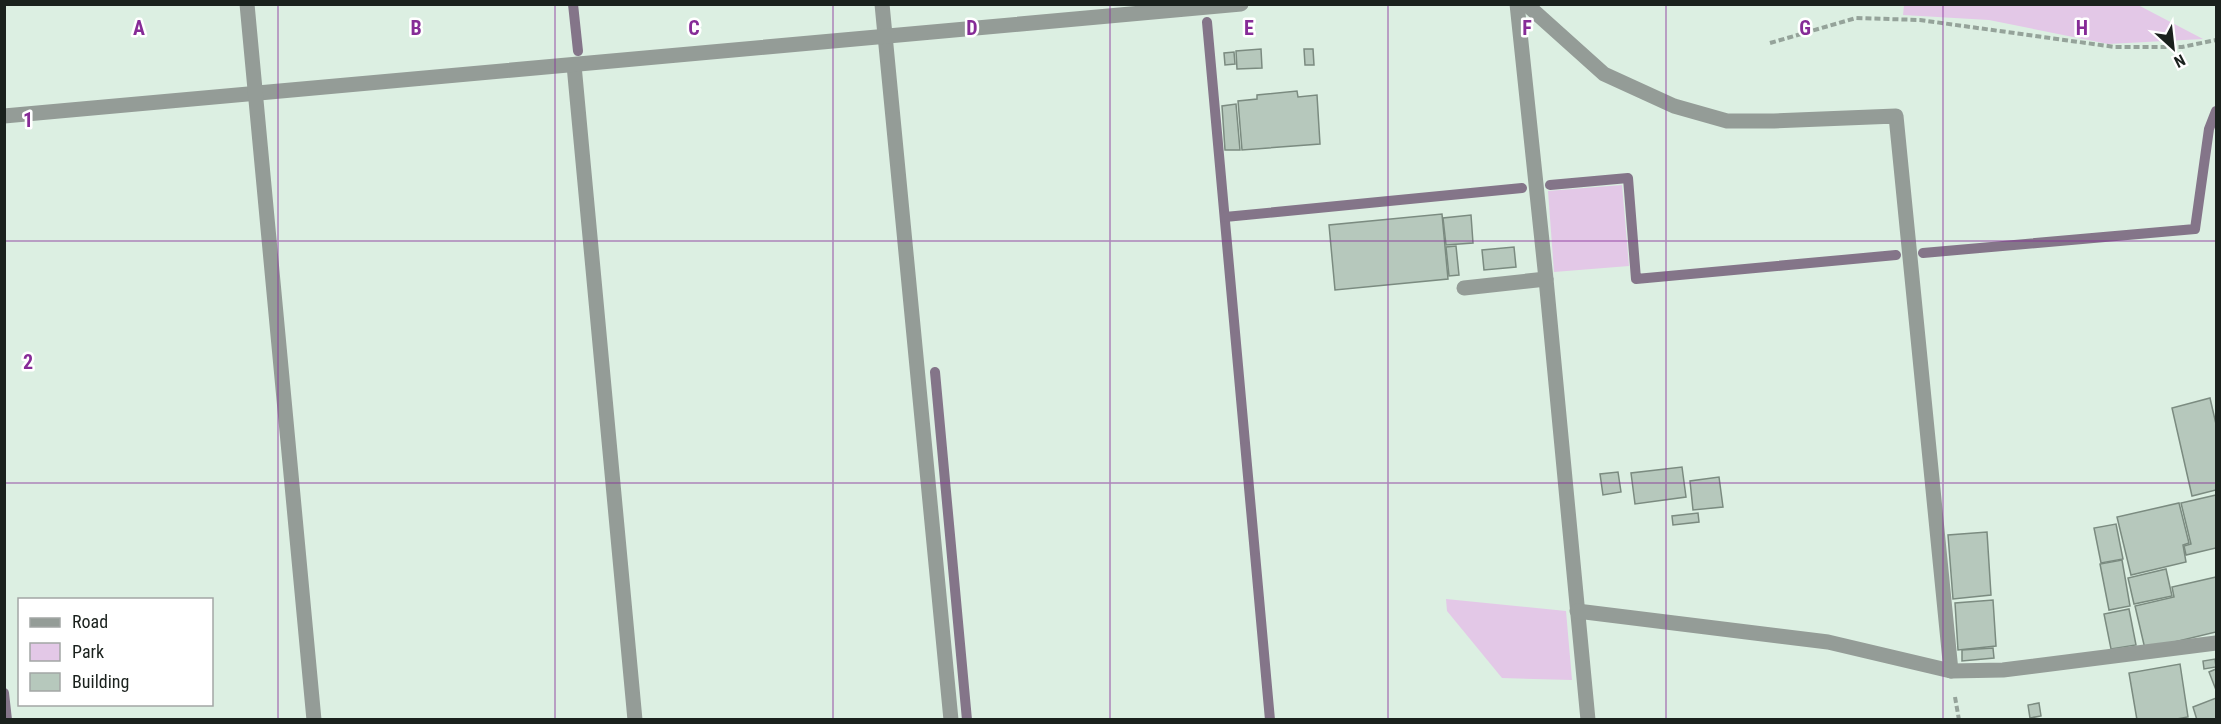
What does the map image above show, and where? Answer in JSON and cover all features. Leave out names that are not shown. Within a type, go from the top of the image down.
[{"type":"street","points":[[247,4],[314,720]]},
{"type":"street","points":[[882,4],[951,720]]},
{"type":"street","points":[[4,116],[1241,4]]},
{"type":"street","points":[[1517,4],[1588,720]]},
{"type":"street","points":[[1526,4],[1604,74],[1674,106],[1727,121],[1896,116],[1951,671]]},
{"type":"street","points":[[574,65],[635,720]]},
{"type":"street","points":[[1464,288],[1546,279]]},
{"type":"street","points":[[1577,611],[1828,642],[1951,671],[2003,670],[2217,644]]},
{"type":"path","points":[[1770,43],[1856,18],[1920,20],[2115,47],[2182,47],[2217,40]]},
{"type":"green space","points":[[1904,5],[2138,5],[2203,39],[2108,44],[1989,20],[1903,15]]},
{"type":"green space","points":[[1622,185],[1629,266],[1554,272],[1548,191]]},
{"type":"green space","points":[[1446,599],[1566,611],[1572,680],[1502,678],[1447,611]]},
{"type":"building","points":[[1261,49],[1262,68],[1237,69],[1236,51]]},
{"type":"building","points":[[1304,49],[1313,49],[1314,65],[1305,65]]},
{"type":"building","points":[[1234,52],[1235,64],[1225,65],[1224,53]]},
{"type":"building","points":[[1297,91],[1298,97],[1317,95],[1320,144],[1242,150],[1238,101],[1257,99],[1257,95]]},
{"type":"building","points":[[1236,104],[1240,150],[1225,150],[1222,106]]},
{"type":"building","points":[[1442,214],[1448,279],[1335,290],[1329,225]]},
{"type":"building","points":[[1471,215],[1473,243],[1446,245],[1443,218]]},
{"type":"building","points":[[1456,246],[1459,275],[1449,276],[1446,247]]},
{"type":"building","points":[[1514,247],[1516,267],[1484,270],[1482,250]]},
{"type":"building","points":[[2210,398],[2216,424],[2216,490],[2192,496],[2172,408]]},
{"type":"building","points":[[1682,467],[1686,497],[1635,504],[1631,473]]},
{"type":"building","points":[[1618,472],[1621,492],[1603,495],[1600,474]]},
{"type":"building","points":[[1719,477],[1723,507],[1693,510],[1690,481]]},
{"type":"building","points":[[2216,495],[2216,548],[2186,555],[2184,546],[2191,544],[2181,503]]},
{"type":"building","points":[[2179,503],[2189,543],[2183,545],[2186,562],[2131,575],[2117,517]]},
{"type":"building","points":[[1698,513],[1699,522],[1673,525],[1672,516]]},
{"type":"building","points":[[2116,524],[2123,559],[2101,563],[2094,528]]},
{"type":"building","points":[[1987,532],[1991,595],[1953,599],[1948,535]]},
{"type":"building","points":[[2122,560],[2130,606],[2109,610],[2100,564]]},
{"type":"building","points":[[2166,569],[2172,596],[2134,604],[2128,578]]},
{"type":"building","points":[[2216,577],[2216,632],[2145,649],[2135,606],[2174,597],[2172,587]]},
{"type":"building","points":[[1993,600],[1996,646],[1958,650],[1955,603]]},
{"type":"building","points":[[2129,609],[2136,645],[2111,649],[2104,614]]},
{"type":"building","points":[[1993,648],[1994,658],[1962,661],[1962,650]]},
{"type":"building","points":[[2215,659],[2216,667],[2204,669],[2203,661]]},
{"type":"building","points":[[2180,664],[2188,717],[2171,720],[2137,720],[2129,673]]},
{"type":"building","points":[[2216,669],[2216,690],[2209,672]]},
{"type":"building","points":[[2216,698],[2216,720],[2197,720],[2193,707]]},
{"type":"building","points":[[2039,703],[2041,716],[2030,718],[2028,705]]},
{"type":"waterway","points":[[573,4],[578,51]]},
{"type":"waterway","points":[[1207,22],[1270,720]]},
{"type":"waterway","points":[[1923,253],[2195,229],[2209,129],[2216,111]]},
{"type":"waterway","points":[[1550,185],[1628,178],[1636,279],[1896,255]]},
{"type":"waterway","points":[[1225,217],[1522,188]]},
{"type":"waterway","points":[[935,372],[967,720]]},
{"type":"waterway","points":[[4,693],[7,720]]}]
